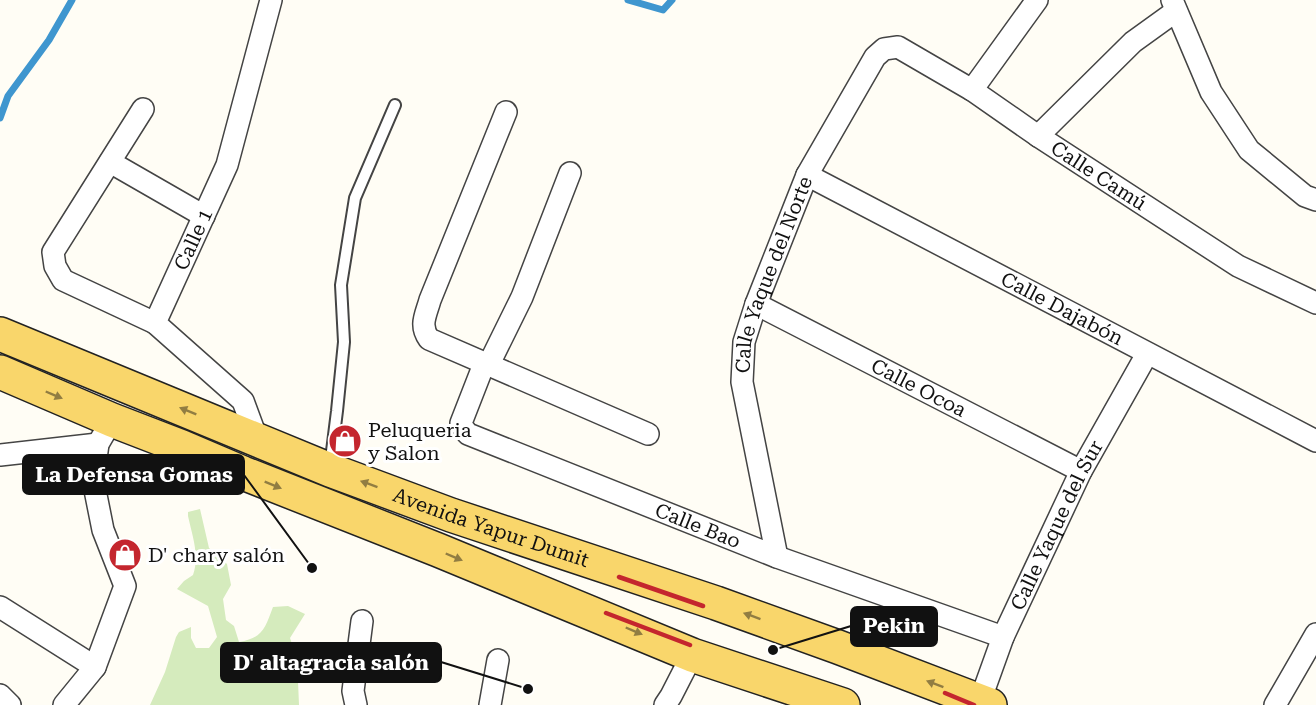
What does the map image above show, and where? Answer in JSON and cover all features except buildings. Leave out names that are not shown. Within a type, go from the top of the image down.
[{"type":"main road","name":"Avenida Yapur Dumit","points":[[0,334],[330,470],[452,515],[716,603],[985,703]]},
{"type":"main road","name":"Avenida Yapur Dumit","points":[[0,372],[105,432],[182,447],[692,656],[843,705]]},
{"type":"street","name":"Calle 1","points":[[155,323],[227,165],[272,0]]},
{"type":"street","points":[[972,90],[1037,0]]},
{"type":"street","points":[[1038,136],[1174,5],[1211,92],[1249,150],[1305,196],[1316,200]]},
{"type":"street","name":"Calle Camú","points":[[884,49],[898,47],[972,90],[1038,136],[1238,266],[1316,303]]},
{"type":"street","name":"Calle Yaque del Norte","points":[[777,557],[742,382],[744,342],[756,304],[807,175],[874,57],[884,49]]},
{"type":"street","points":[[143,109],[53,252],[55,266],[63,280],[155,323],[243,401],[257,439]]},
{"type":"street","points":[[506,112],[430,300],[424,332],[429,339],[486,365],[648,434]]},
{"type":"street","points":[[110,162],[204,216]]},
{"type":"street","points":[[486,365],[522,297],[570,173]]},
{"type":"street","name":"Calle Dajabón","points":[[807,175],[1316,441]]},
{"type":"street","name":"Calle Ocoa","points":[[756,304],[1081,471]]},
{"type":"street","name":"Calle Yaque del Sur","points":[[985,703],[1003,637],[1081,471],[1147,354]]},
{"type":"street","name":"Calle Bao","points":[[486,365],[461,423],[468,434],[777,557],[1003,637]]},
{"type":"street","points":[[0,455],[105,432],[93,480],[102,530],[125,586],[95,667],[64,705]]},
{"type":"street","points":[[0,607],[95,667]]},
{"type":"street","points":[[356,705],[353,691],[362,621]]},
{"type":"street","points":[[1275,705],[1316,634]]},
{"type":"street","points":[[665,705],[692,656]]},
{"type":"street","points":[[490,705],[498,660]]},
{"type":"street","points":[[0,695],[10,705]]},
{"type":"lane","points":[[330,470],[344,342],[341,285],[355,198],[395,105]]},
{"type":"green space","points":[[200,509],[209,548],[227,564],[231,585],[223,599],[226,620],[234,626],[239,642],[253,638],[262,631],[273,607],[288,606],[305,614],[290,638],[301,671],[298,681],[299,705],[150,705],[179,632],[191,627],[191,638],[196,648],[209,648],[217,637],[208,606],[177,589],[193,575],[196,553],[188,512]]},
{"type":"waterway","points":[[0,118],[8,96],[49,40],[72,0]]},
{"type":"waterway","points":[[628,0],[663,10],[672,0]]},
{"type":"railway","points":[[619,577],[703,606]]},
{"type":"railway","points":[[606,613],[690,645]]},
{"type":"railway","points":[[945,693],[974,705]]},
{"type":"place","name":"Peluqueria y Salon","points":[[345,441]]},
{"type":"place","name":"D' chary salón","points":[[125,555]]},
{"type":"place","name":"La Defensa Gomas","points":[[312,568]]},
{"type":"place","name":"Pekin","points":[[773,650]]},
{"type":"place","name":"D' altagracia salón","points":[[528,689]]}]
